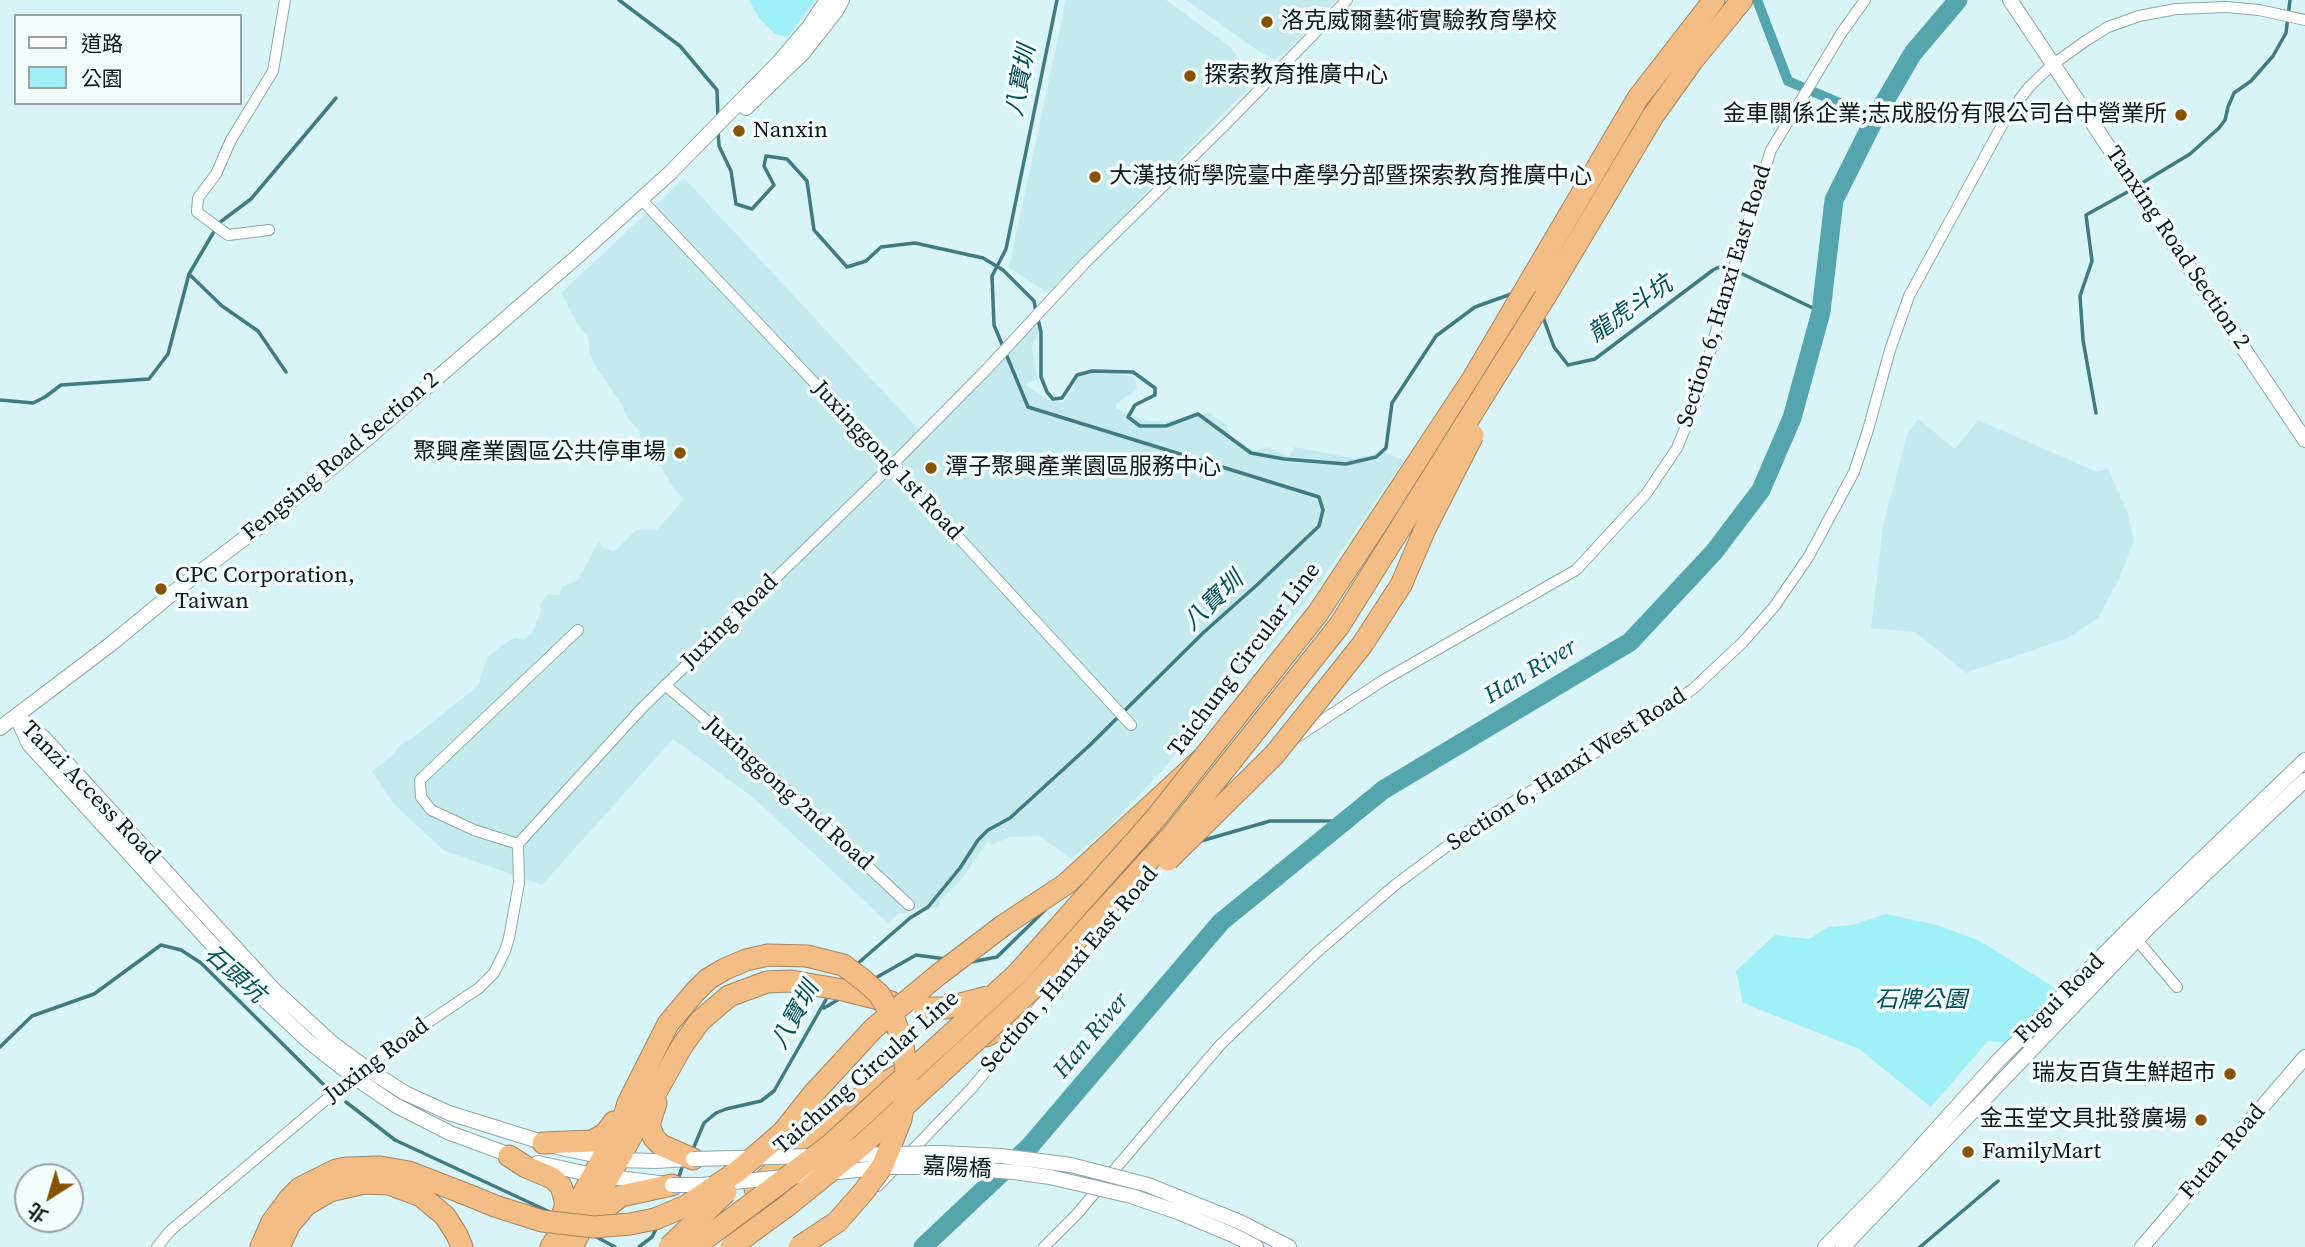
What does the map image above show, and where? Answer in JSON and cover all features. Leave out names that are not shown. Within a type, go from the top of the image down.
[{"type":"highway","name":"Taichung Circular Line","points":[[694,1247],[829,1146],[1018,973],[1155,819],[1318,613],[1472,380],[1638,98],[1714,0]]},
{"type":"highway","name":"Taichung Circular Line","points":[[731,1247],[861,1146],[1031,990],[1173,834],[1339,626],[1545,297],[1653,116],[1693,60],[1742,0]]},
{"type":"highway","points":[[687,1247],[745,1198],[810,1136],[863,1096],[913,1067],[972,1043],[1017,1020],[1218,809],[1275,754],[1362,645],[1401,585],[1424,529],[1545,297]]},
{"type":"highway","points":[[668,1247],[747,1171],[874,1028],[937,975],[1004,925],[1066,884],[1204,757]]},
{"type":"highway","points":[[558,1246],[605,1168],[658,1093],[682,1046],[701,1020],[729,996],[757,985],[791,981],[924,1009],[945,1008],[987,998],[1119,912]]},
{"type":"highway","points":[[584,1226],[628,1103],[668,1024],[708,979],[746,960],[768,955],[807,956],[843,965],[879,994],[894,1019],[903,1043],[907,1085],[901,1119],[883,1165],[866,1190],[837,1222],[801,1247]]},
{"type":"highway","points":[[658,1093],[649,1125],[654,1138],[661,1145],[693,1159]]},
{"type":"highway","points":[[542,1143],[586,1142],[598,1139],[605,1134],[628,1103]]},
{"type":"highway","points":[[261,1247],[272,1222],[289,1199],[300,1188],[336,1170],[380,1167],[409,1172],[495,1206],[542,1221],[574,1226],[610,1227],[655,1219],[686,1206],[738,1171],[783,1132]]},
{"type":"highway","points":[[509,1156],[552,1178],[564,1191],[564,1216],[553,1237],[558,1246]]},
{"type":"highway","points":[[279,1247],[290,1224],[306,1205],[330,1191],[365,1183],[389,1184],[421,1196],[444,1216],[457,1235],[461,1247]]},
{"type":"highway","points":[[558,1246],[621,1196],[672,1185]]},
{"type":"street","points":[[269,230],[228,235],[197,212],[198,198],[216,174],[231,140],[273,71],[285,0]]},
{"type":"street","name":"Fengsing Road Section 2","points":[[718,129],[778,63],[827,0]]},
{"type":"street","name":"Fengsing Road Section 2","points":[[0,727],[111,644],[369,437],[579,255],[803,54],[842,0]]},
{"type":"street","name":"Juxing Road","points":[[157,1247],[170,1231],[354,1077],[396,1044],[479,988],[494,973],[505,951],[512,924],[519,883],[518,844],[664,685],[978,379],[1085,263],[1348,0]]},
{"type":"street","name":"Section 6, Hanxi East Road","points":[[801,1247],[844,1218],[944,1118],[972,1088],[1156,866],[1238,786],[1291,741],[1382,681],[1576,570],[1646,494],[1677,448],[1697,398],[1742,239],[1771,150],[1842,32],[1865,0]]},
{"type":"street","name":"Tanxing Road Section 2","points":[[2010,0],[2305,440]]},
{"type":"street","name":"Section 6, Hanxi West Road","points":[[1044,1247],[1077,1214],[1220,1045],[1316,953],[1395,886],[1484,820],[1657,715],[1694,688],[1744,642],[1774,607],[1809,556],[1854,472],[1909,296],[2007,116],[2050,61],[2108,27],[2139,16],[2176,9],[2226,7],[2259,10],[2305,20]]},
{"type":"street","name":"Juxinggong 1st Road","points":[[640,198],[1132,725]]},
{"type":"street","points":[[518,844],[474,830],[431,810],[421,797],[420,780],[578,630]]},
{"type":"street","name":"Juxinggong 2nd Road","points":[[664,685],[767,772],[909,905]]},
{"type":"street","name":"Tanzi Access Road","points":[[16,716],[42,736],[274,989],[332,1043],[366,1068],[405,1093],[449,1113],[542,1143],[605,1168],[693,1159]]},
{"type":"street","name":"Tanzi Access Road","points":[[16,716],[29,744],[244,979],[288,1024],[354,1077],[395,1105],[429,1123],[509,1156],[605,1168],[672,1185]]},
{"type":"street","name":"Fugui Road","points":[[1825,1247],[1888,1183],[1997,1062],[2135,923],[2305,760]]},
{"type":"street","name":"Fugui Road","points":[[1843,1247],[2137,940],[2305,780]]},
{"type":"street","points":[[2137,940],[2177,987]]},
{"type":"street","name":"Futan Road","points":[[2142,1247],[2305,1058]]},
{"type":"street","name":"嘉陽橋","points":[[693,1159],[915,1152],[1013,1157],[1071,1165],[1148,1185],[1237,1228]]},
{"type":"street","name":"嘉陽橋","points":[[672,1185],[740,1182],[889,1167],[946,1167],[1014,1172],[1131,1195],[1178,1212],[1237,1228]]},
{"type":"street","points":[[1237,1228],[1256,1247]]},
{"type":"street","points":[[1237,1228],[1289,1247]]},
{"type":"shaded area","name":"大漢技術學院臺中產學分部暨探索教育推廣中心","points":[[1066,0],[1166,0],[1232,48],[1250,86],[1048,293],[1009,268]]},
{"type":"shaded area","name":"洛克威爾藝術實驗教育學校","points":[[1186,0],[1337,0],[1282,55],[1273,59]]},
{"type":"shaded area","points":[[684,178],[918,429],[927,423],[1030,317],[1041,327],[1032,347],[1037,379],[1025,385],[1049,400],[1052,398],[1061,403],[1073,390],[1077,375],[1097,370],[1135,377],[1137,389],[1116,404],[1116,408],[1148,421],[1180,421],[1209,413],[1227,425],[1230,439],[1256,451],[1267,447],[1289,457],[1294,447],[1353,458],[1372,455],[1380,450],[1404,460],[1313,592],[1266,652],[1217,703],[1162,771],[1110,826],[1071,859],[1040,836],[1010,837],[991,845],[988,841],[961,880],[937,908],[925,905],[907,913],[899,913],[888,923],[754,798],[673,739],[542,885],[443,850],[394,804],[372,771],[393,755],[399,746],[478,686],[487,657],[510,640],[524,640],[532,633],[541,612],[540,605],[547,594],[559,595],[563,586],[578,580],[599,541],[603,548],[614,552],[636,530],[657,530],[684,499],[677,493],[661,467],[652,461],[635,461],[632,458],[641,443],[639,430],[629,420],[595,365],[590,354],[588,337],[561,293]]},
{"type":"shaded area","points":[[1918,419],[1955,449],[1978,420],[2097,472],[2108,469],[2128,514],[2134,541],[2118,581],[2098,618],[2068,638],[1966,673],[1915,632],[1871,628],[1883,526],[1907,435]]},
{"type":"green space","points":[[749,0],[815,0],[788,37],[775,34],[759,18]]},
{"type":"green space","name":"石牌公園","points":[[1886,914],[1937,925],[1980,941],[2058,990],[2006,1043],[1988,1041],[1931,1107],[1859,1049],[1743,1003],[1736,971],[1775,935],[1809,939],[1828,927],[1852,925]]},
{"type":"waterway","name":"龍虎斗坑","points":[[619,0],[680,46],[717,90],[718,119]]},
{"type":"waterway","name":"八寶圳","points":[[856,965],[910,918],[928,907],[960,868],[978,840],[988,830],[1010,818],[1090,745],[1203,633],[1319,526],[1323,510],[1319,497],[1028,407],[994,325],[992,276],[1006,249],[1057,0]]},
{"type":"waterway","points":[[1757,0],[1788,81],[1875,118]]},
{"type":"waterway","name":"Han River","points":[[923,1247],[1030,1146],[1221,922],[1383,790],[1630,642],[1714,552],[1761,490],[1792,418],[1821,312],[1834,200],[1875,118],[1913,53],[1958,0]]},
{"type":"waterway","points":[[2137,186],[2190,154],[2219,128],[2225,120],[2234,93],[2251,81],[2273,56],[2286,33],[2290,0]]},
{"type":"waterway","points":[[0,400],[33,403],[61,385],[149,379],[168,354],[189,274],[219,223],[251,199],[336,98]]},
{"type":"waterway","name":"龍虎斗坑","points":[[718,130],[719,146],[731,171],[736,204],[752,209],[774,185],[764,166],[766,156],[787,159],[807,181],[814,230],[847,267],[866,261],[881,247],[915,243],[983,258],[1003,270],[1034,301],[1036,312]]},
{"type":"waterway","points":[[2096,413],[2083,340],[2080,296],[2092,261],[2086,215],[2131,190]]},
{"type":"waterway","name":"龍虎斗坑","points":[[1543,317],[1554,347],[1568,365],[1595,359],[1713,270],[1724,265],[1821,312]]},
{"type":"waterway","points":[[189,274],[222,306],[258,331],[286,372]]},
{"type":"waterway","name":"龍虎斗坑","points":[[1038,319],[1041,332],[1041,377],[1053,399],[1062,398],[1077,375],[1092,371],[1133,372],[1155,388],[1155,395],[1135,405],[1128,417],[1140,426],[1166,426],[1198,414],[1251,453],[1284,459],[1346,464],[1376,457],[1386,448],[1392,403],[1436,336],[1475,307],[1514,293]]},
{"type":"waterway","points":[[1201,841],[1270,821],[1345,821]]},
{"type":"waterway","points":[[971,962],[997,957],[1045,910]]},
{"type":"waterway","name":"石頭坑","points":[[0,1047],[32,1016],[94,994],[161,945],[181,950],[201,963],[326,1087]]},
{"type":"waterway","points":[[872,980],[916,955],[946,959]]},
{"type":"waterway","name":"八寶圳","points":[[693,1149],[704,1123],[716,1113],[761,1101],[774,1091],[828,996]]},
{"type":"waterway","points":[[824,1008],[841,998]]},
{"type":"waterway","name":"石頭坑","points":[[346,1102],[395,1140],[552,1213]]},
{"type":"waterway","name":"八寶圳","points":[[678,1180],[683,1164]]},
{"type":"waterway","points":[[1920,1247],[1998,1181]]},
{"type":"waterway","name":"八寶圳","points":[[639,1247],[652,1237],[658,1225]]},
{"type":"waterway","name":"石頭坑","points":[[593,1235],[615,1247]]},
{"type":"place","name":"洛克威爾藝術實驗教育學校","points":[[1267,22]]},
{"type":"place","name":"探索教育推廣中心","points":[[1190,76]]},
{"type":"place","name":"金車關係企業;志成股份有限公司台中營業所","points":[[2181,115]]},
{"type":"place","name":"Nanxin","points":[[739,131]]},
{"type":"place","name":"大漢技術學院臺中產學分部暨探索教育推廣中心","points":[[1095,177]]},
{"type":"place","name":"聚興產業園區公共停車場","points":[[680,453]]},
{"type":"place","name":"潭子聚興產業園區服務中心","points":[[931,468]]},
{"type":"place","name":"CPC Corporation, Taiwan","points":[[161,589]]},
{"type":"place","name":"瑞友百貨生鮮超市","points":[[2230,1074]]},
{"type":"place","name":"金玉堂文具批發廣場","points":[[2201,1120]]},
{"type":"place","name":"FamilyMart","points":[[1968,1152]]}]
